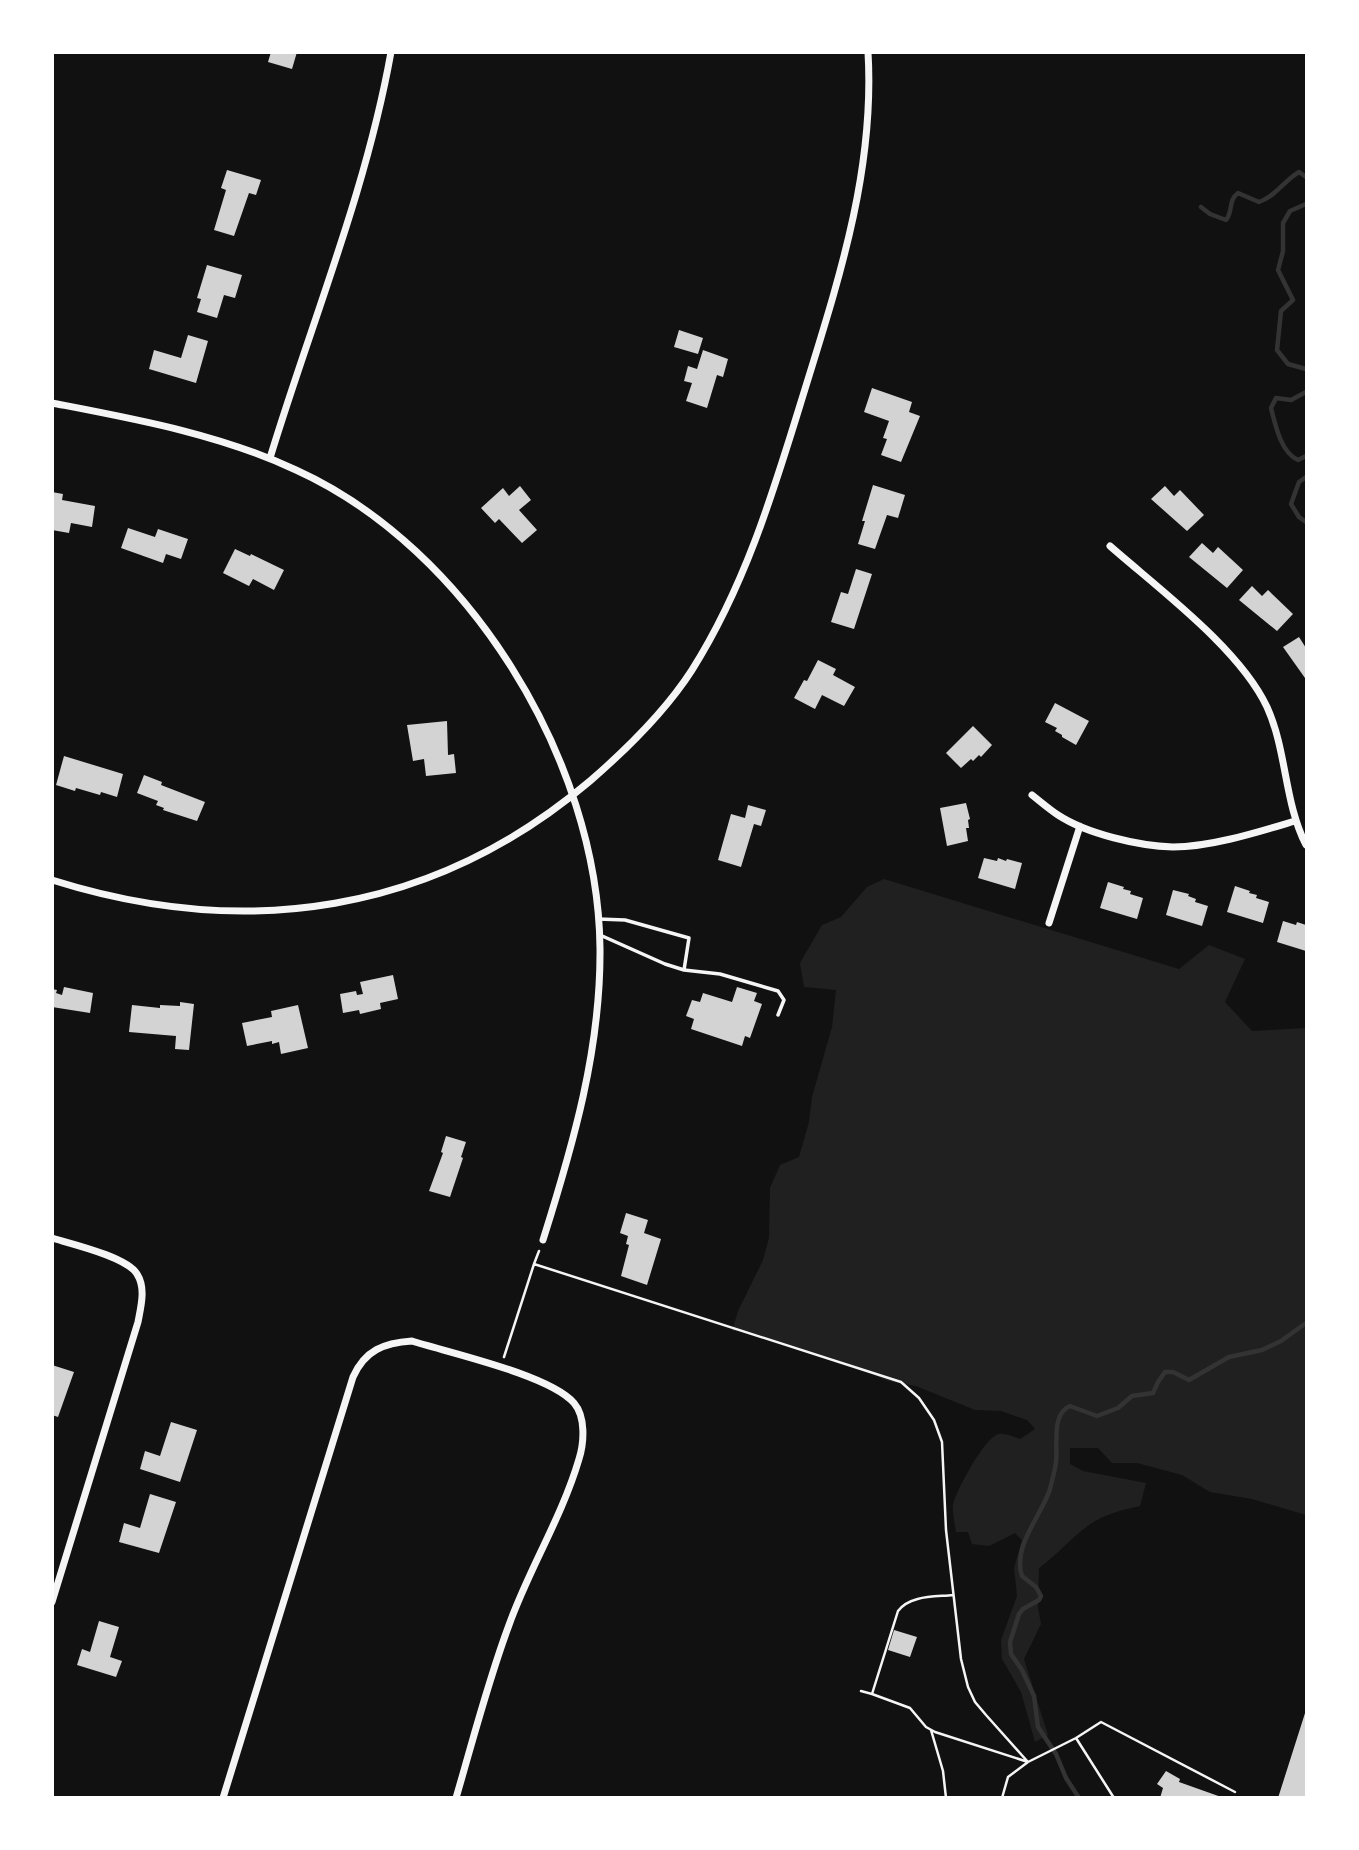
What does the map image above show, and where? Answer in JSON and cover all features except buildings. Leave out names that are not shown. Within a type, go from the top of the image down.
[{"type":"street","points":[[270,458],[368,159],[391,52]]},
{"type":"street","points":[[52,880],[164,907],[245,912],[314,908],[374,896],[462,864],[519,833],[573,795],[622,753],[683,684],[713,635],[748,563],[784,458],[849,242],[860,189],[865,142],[869,87],[868,52]]},
{"type":"street","points":[[52,403],[174,428],[270,458],[325,485],[380,521],[417,553],[466,605],[515,675],[549,738],[573,795],[590,866],[600,935],[596,1014],[586,1082],[579,1117],[542,1240]]},
{"type":"street","points":[[1110,546],[1216,639],[1246,674],[1266,705],[1276,732],[1294,821],[1307,845]]},
{"type":"street","points":[[1032,795],[1059,816],[1080,826],[1125,840],[1173,847],[1239,838],[1294,821]]},
{"type":"street","points":[[1049,923],[1080,826]]},
{"type":"street","points":[[52,1237],[125,1264],[137,1273],[143,1295],[138,1322],[52,1602]]},
{"type":"street","points":[[223,1797],[353,1377],[359,1363],[372,1350],[391,1343],[412,1341],[545,1382],[578,1408],[583,1435],[580,1458],[508,1626],[456,1797]]},
{"type":"lane","points":[[598,919],[625,920],[689,938],[684,970]]},
{"type":"lane","points":[[600,935],[684,970],[720,974],[778,991],[784,1000],[778,1015]]},
{"type":"path","points":[[500,1368],[542,1240]]},
{"type":"path","points":[[534,1264],[901,1382],[919,1398],[934,1420],[942,1442],[946,1530],[961,1659],[968,1687],[986,1715],[1028,1762]]},
{"type":"path","points":[[872,1694],[898,1611],[904,1604],[914,1600],[953,1595]]},
{"type":"path","points":[[861,1690],[910,1708],[931,1730],[1028,1762]]},
{"type":"path","points":[[1002,1797],[1008,1777],[1028,1762],[1076,1738],[1098,1723],[1106,1722],[1235,1792]]},
{"type":"path","points":[[931,1730],[943,1771],[946,1797]]},
{"type":"path","points":[[1076,1738],[1114,1797]]},
{"type":"shaded area","points":[[884,879],[1179,969],[1209,945],[1245,959],[1225,1002],[1252,1031],[1306,1028],[1306,1515],[1252,1499],[1210,1492],[1182,1475],[1137,1463],[1112,1463],[1098,1448],[1070,1448],[1070,1464],[1083,1471],[1146,1483],[1140,1506],[1095,1521],[1039,1568],[1038,1607],[1041,1624],[1024,1659],[1048,1735],[1035,1742],[1021,1692],[1002,1659],[1001,1640],[1017,1596],[1014,1568],[1022,1540],[1015,1533],[989,1546],[972,1544],[968,1532],[956,1532],[953,1505],[972,1465],[993,1437],[1001,1434],[1020,1439],[1035,1429],[1027,1420],[1001,1411],[975,1410],[916,1386],[888,1381],[844,1362],[746,1331],[732,1331],[738,1311],[763,1260],[769,1238],[770,1188],[780,1165],[799,1157],[809,1122],[812,1097],[832,1027],[836,990],[804,987],[800,963],[822,925],[841,917],[867,887]]},
{"type":"waterway","points":[[1201,207],[1226,220],[1233,199],[1238,193],[1259,202],[1299,172],[1306,177]]},
{"type":"waterway","points":[[1306,204],[1290,211],[1283,223],[1283,251],[1278,270],[1293,300],[1281,311],[1277,350],[1288,364],[1306,369]]},
{"type":"waterway","points":[[1306,392],[1291,400],[1276,398],[1271,408],[1287,451],[1298,460],[1306,456]]},
{"type":"waterway","points":[[1306,477],[1299,482],[1291,504],[1299,517],[1306,522]]},
{"type":"waterway","points":[[1079,1798],[1038,1727],[1034,1696],[1011,1654],[1010,1642],[1019,1614],[1041,1596],[1036,1587],[1022,1576],[1021,1553],[1050,1489],[1056,1465],[1060,1416],[1070,1406],[1097,1416],[1118,1408],[1132,1396],[1153,1393],[1165,1372],[1173,1372],[1189,1380],[1229,1357],[1262,1350],[1281,1341],[1306,1323]]}]
